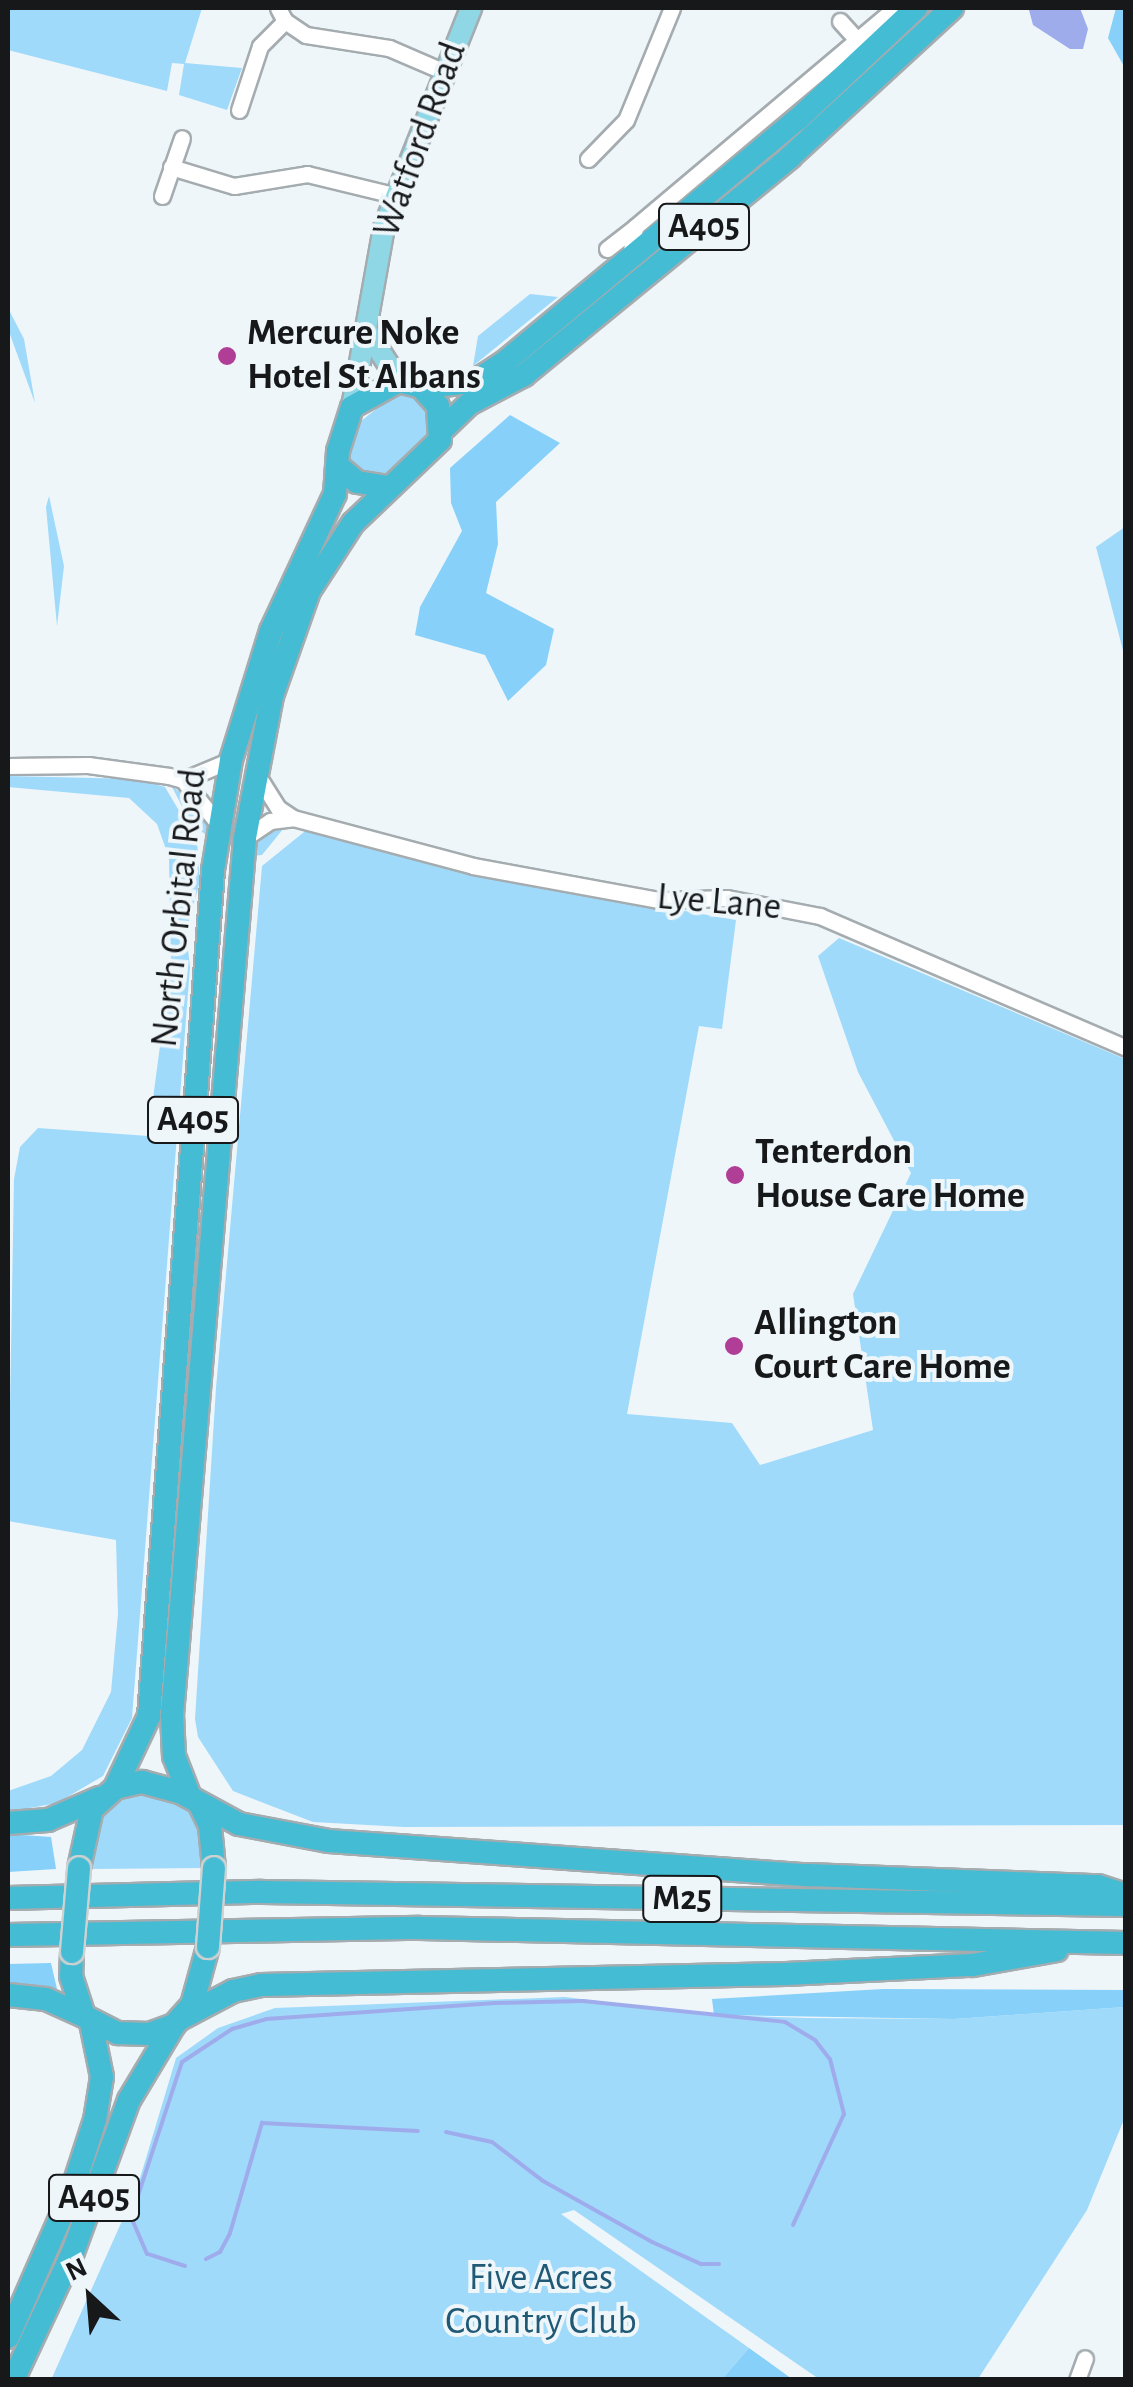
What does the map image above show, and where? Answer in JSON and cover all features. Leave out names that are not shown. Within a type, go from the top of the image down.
[{"type":"highway","points":[[904,13],[934,8]]},
{"type":"highway","name":"A405","points":[[442,430],[462,409],[524,374],[803,146],[952,8]]},
{"type":"highway","name":"A405","points":[[410,384],[460,386],[488,374],[618,254],[904,13]]},
{"type":"highway","points":[[410,384],[438,406],[442,430],[434,449],[388,487],[356,482],[339,466],[352,407],[410,384]]},
{"type":"highway","name":"North Orbital Road","points":[[87,2020],[70,1976],[86,1821],[136,1752],[150,1702],[219,825],[231,760],[256,670],[335,494],[339,466]]},
{"type":"highway","name":"North Orbital Road","points":[[177,2022],[199,1992],[208,1947],[214,1868],[210,1826],[174,1756],[173,1694],[245,838],[255,772],[281,663],[308,591],[339,540],[388,487]]},
{"type":"highway","points":[[8,1823],[48,1820],[108,1793],[149,1783],[194,1800]]},
{"type":"highway","name":"M25","points":[[194,1800],[239,1824],[329,1841],[808,1875],[1098,1886],[1126,1896]]},
{"type":"highway","name":"M25","points":[[14,1895],[262,1892],[1126,1906]]},
{"type":"highway","name":"M25","points":[[8,1935],[420,1928],[1126,1943]]},
{"type":"highway","name":"M25","points":[[177,2022],[233,1991],[261,1985],[973,1965],[1099,1943]]},
{"type":"highway","points":[[8,1995],[46,1999],[87,2020],[134,2034],[177,2022]]},
{"type":"highway","name":"A405","points":[[8,2337],[72,2191],[95,2120],[102,2077],[87,2020]]},
{"type":"highway","name":"A405","points":[[13,2380],[73,2252],[129,2100],[177,2022]]},
{"type":"main road","name":"Watford Road","points":[[352,407],[394,195],[471,8]]},
{"type":"main road","points":[[368,333],[410,384]]},
{"type":"street","points":[[588,159],[626,120],[672,8]]},
{"type":"street","points":[[618,254],[635,227],[859,42],[904,13]]},
{"type":"street","points":[[239,110],[260,46],[282,14],[306,34],[390,48],[444,72]]},
{"type":"street","points":[[840,20],[859,42]]},
{"type":"street","points":[[162,196],[182,138]]},
{"type":"street","points":[[172,167],[234,186],[307,174],[394,195]]},
{"type":"street","points":[[618,254],[635,227]]},
{"type":"street","points":[[8,766],[88,764],[184,780],[231,760]]},
{"type":"street","points":[[255,772],[278,808],[294,818]]},
{"type":"street","points":[[184,780],[219,825]]},
{"type":"street","points":[[245,838],[270,821],[294,818]]},
{"type":"street","name":"Lye Lane","points":[[294,818],[474,866],[621,893],[781,905],[889,943],[1126,1048]]},
{"type":"street","points":[[1077,2380],[1085,2358]]},
{"type":"green space","points":[[8,8],[202,8],[185,63],[242,68],[227,110],[179,95],[184,64],[172,63],[167,91],[8,50]]},
{"type":"green space","points":[[530,294],[558,297],[473,366],[478,336]]},
{"type":"green space","points":[[8,308],[24,339],[35,403],[8,329]]},
{"type":"green space","points":[[399,391],[417,396],[429,410],[430,434],[388,474],[366,476],[346,456],[356,425]]},
{"type":"green space","points":[[49,496],[64,566],[57,626],[46,507]]},
{"type":"green space","points":[[1125,527],[1125,658],[1096,547]]},
{"type":"green space","points":[[8,776],[137,779],[165,787],[197,841],[200,881],[186,932],[190,967],[132,1718],[103,1776],[57,1803],[14,1811],[8,1810],[8,1791],[51,1776],[82,1750],[111,1692],[118,1614],[116,1540],[8,1521],[14,1179],[20,1147],[38,1128],[148,1136],[171,963],[169,858],[157,824],[129,798],[8,787]]},
{"type":"green space","points":[[171,785],[206,814],[209,825],[204,864],[205,834],[191,824]]},
{"type":"green space","points":[[288,823],[262,855],[250,856],[259,834]]},
{"type":"green space","points":[[309,828],[438,867],[736,920],[722,1029],[699,1026],[627,1414],[732,1423],[760,1465],[873,1430],[853,1294],[911,1173],[858,1072],[818,956],[839,938],[1125,1059],[1125,1825],[404,1827],[313,1822],[233,1791],[198,1737],[195,1719],[216,1388],[262,866]]},
{"type":"green space","points":[[138,1792],[186,1806],[197,1819],[207,1868],[91,1869],[97,1826],[108,1808]]},
{"type":"green space","name":"Five Acres Country Club","points":[[565,1997],[714,2015],[807,2018],[954,2019],[1125,2007],[1125,2117],[1087,2210],[978,2379],[819,2379],[574,2210],[561,2214],[749,2348],[722,2379],[51,2380],[138,2185],[176,2058],[218,2028],[275,2008]]},
{"type":"shaded area","points":[[1080,8],[1088,29],[1083,49],[1070,49],[1033,25],[1029,10]]},
{"type":"shaded area","points":[[1116,8],[1125,10],[1125,68],[1108,38]]},
{"type":"shaded area","points":[[510,415],[560,443],[496,502],[498,544],[486,593],[554,629],[546,665],[508,701],[485,655],[415,635],[420,607],[462,531],[451,503],[450,468]]},
{"type":"shaded area","points":[[8,1834],[51,1837],[56,1869],[8,1872]]},
{"type":"shaded area","points":[[51,1963],[57,1989],[8,1985],[8,1964]]},
{"type":"shaded area","points":[[883,1989],[1125,1990],[1125,2007],[954,2019],[714,2015],[712,1999]]},
{"type":"shaded area","points":[[749,2348],[792,2379],[722,2379]]},
{"type":"waterway","points":[[185,2266],[147,2254],[131,2217],[182,2062],[232,2029],[266,2019],[495,2003],[583,2001],[785,2022],[815,2040],[830,2059],[844,2114],[793,2225]]},
{"type":"waterway","points":[[206,2259],[220,2252],[230,2233],[262,2123],[418,2131]]},
{"type":"waterway","points":[[446,2132],[492,2142],[543,2181],[652,2242],[701,2264],[719,2264]]},
{"type":"place","name":"Mercure Noke Hotel St Albans","points":[[227,356]]},
{"type":"place","name":"Tenterdon House Care Home","points":[[735,1175]]},
{"type":"place","name":"Allington Court Care Home","points":[[734,1346]]}]
